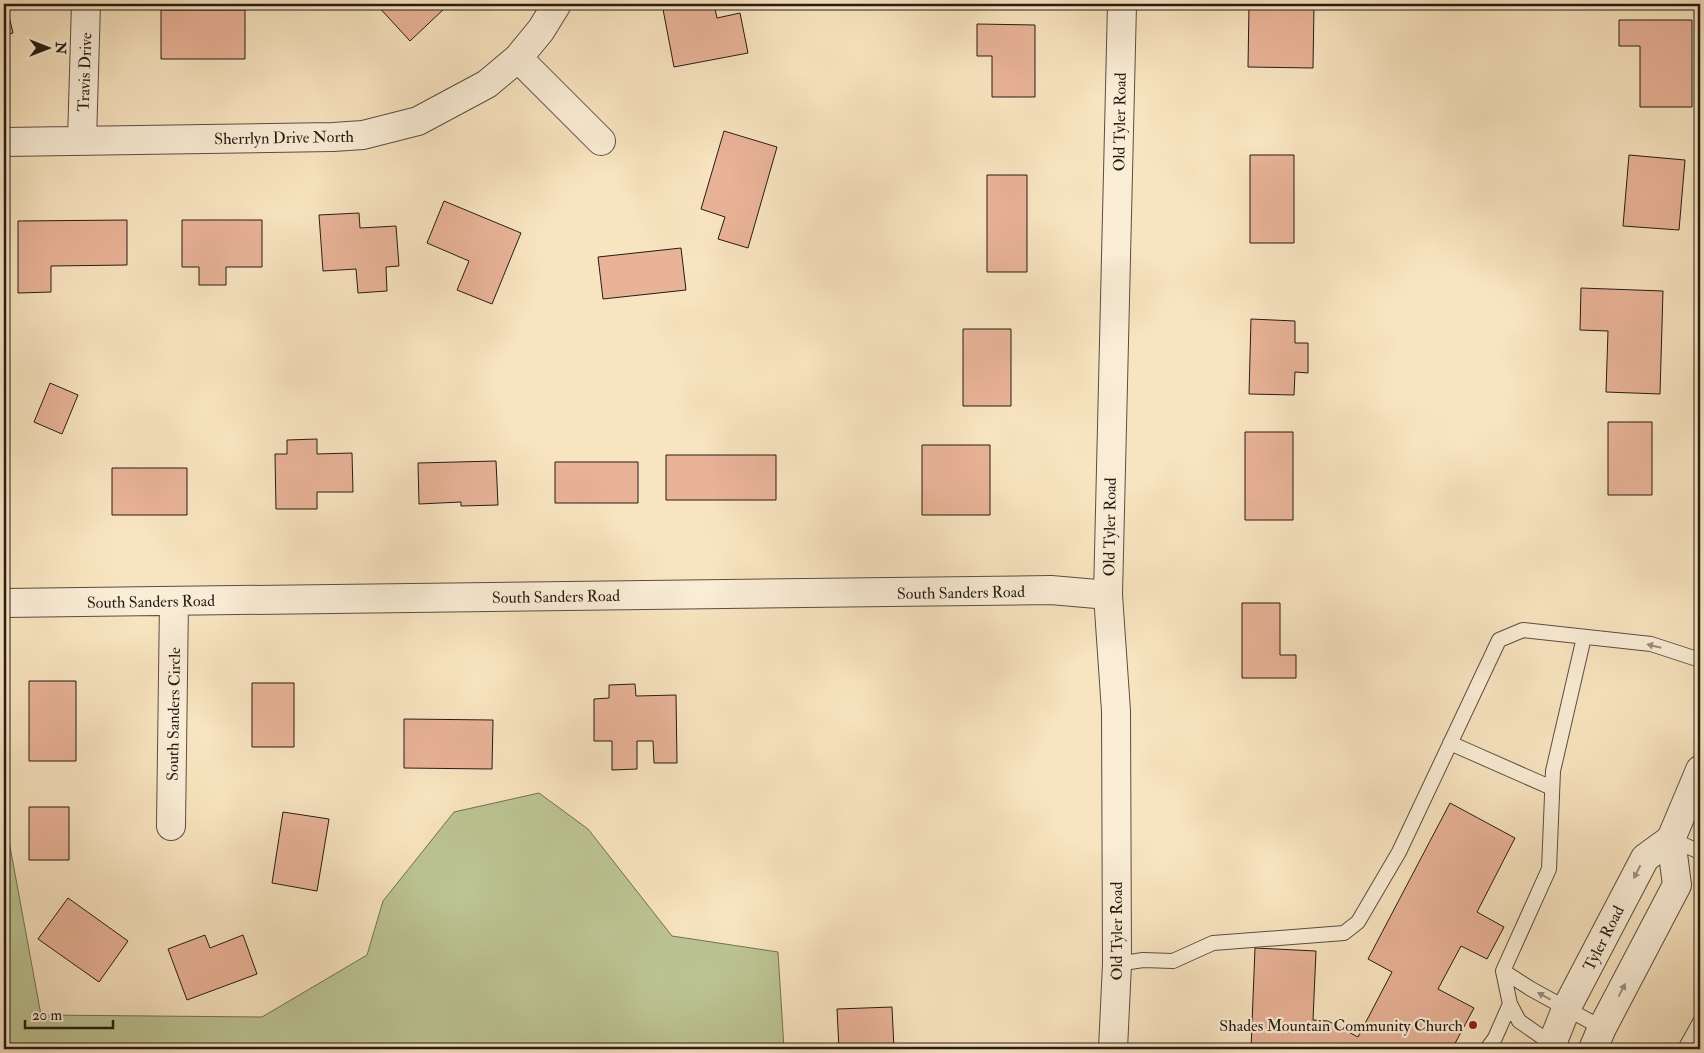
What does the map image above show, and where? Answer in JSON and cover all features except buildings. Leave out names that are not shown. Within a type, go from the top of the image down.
[{"type":"street","name":"Travis Drive","points":[[82,140],[86,4]]},
{"type":"street","name":"Sherrlyn Drive North","points":[[4,142],[333,138],[363,135],[418,121],[487,84],[518,58],[541,30],[557,4]]},
{"type":"street","name":"Old Tyler Road","points":[[1113,1049],[1117,964],[1116,711],[1108,595],[1122,4]]},
{"type":"street","points":[[518,58],[601,141]]},
{"type":"street","name":"South Sanders Road","points":[[4,603],[1051,590],[1108,595]]},
{"type":"street","name":"South Sanders Circle","points":[[171,826],[174,601]]},
{"type":"street","points":[[1597,1039],[1677,885],[1671,839],[1700,770]]},
{"type":"street","name":"Tyler Road","points":[[1555,1048],[1566,1009],[1645,858],[1671,839]]},
{"type":"lane","points":[[1117,964],[1142,960],[1173,961],[1214,943],[1344,933],[1358,922],[1399,852],[1499,640],[1523,630],[1584,636],[1651,644],[1700,660]]},
{"type":"lane","points":[[1555,1048],[1519,1022],[1510,1004],[1503,971],[1549,869],[1553,771],[1584,636]]},
{"type":"lane","points":[[1450,742],[1552,788]]},
{"type":"lane","points":[[1671,839],[1700,852]]},
{"type":"lane","points":[[1503,971],[1566,1009],[1597,1039]]},
{"type":"lane","points":[[1487,1049],[1495,1038],[1510,1004]]},
{"type":"lane","points":[[1685,1049],[1700,1022]]},
{"type":"green space","points":[[539,793],[588,829],[672,936],[778,952],[784,1049],[4,1049],[4,814],[41,1015],[262,1017],[367,955],[383,901],[454,812]]},
{"type":"place","name":"Shades Mountain Community Church","points":[[1473,1025]]}]
